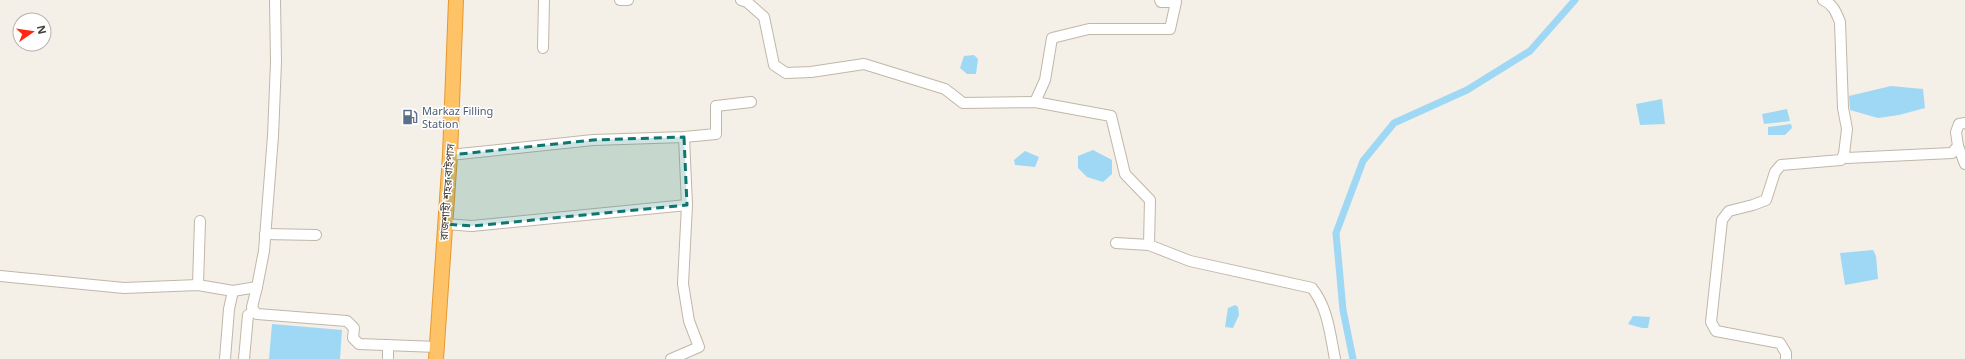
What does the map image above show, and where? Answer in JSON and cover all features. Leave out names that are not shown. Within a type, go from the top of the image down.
[{"type":"highway","name":"রাজশাহী শহর বাইপাস","points":[[436,353],[450,155],[456,0]]},
{"type":"street","points":[[275,0],[276,62],[264,251],[252,307],[257,314],[347,321],[354,328],[353,338],[355,342],[359,344],[388,345],[436,353]]},
{"type":"street","points":[[543,48],[544,0]]},
{"type":"street","points":[[620,0],[628,0]]},
{"type":"street","points":[[741,0],[747,2],[764,17],[774,65],[786,73],[811,72],[864,64],[945,89],[963,103],[1035,102],[1111,116],[1125,174],[1150,200],[1148,245]]},
{"type":"street","points":[[1035,102],[1045,80],[1052,38],[1089,29],[1170,29],[1176,2],[1161,2],[1160,0]]},
{"type":"street","points":[[1786,359],[1786,353],[1780,343],[1716,331],[1711,322],[1722,220],[1729,210],[1753,205],[1766,200],[1775,172],[1781,165],[1841,160],[1844,154],[1847,129],[1843,108],[1840,22],[1836,10],[1828,1]]},
{"type":"street","points":[[450,155],[593,140],[684,137],[716,134],[716,106],[751,102]]},
{"type":"street","points":[[1965,123],[1959,124],[1956,132],[1958,146],[1965,164]]},
{"type":"street","points":[[671,359],[699,347],[689,321],[683,284],[686,205],[684,137]]},
{"type":"street","points":[[1844,154],[1847,158],[1952,153],[1958,146]]},
{"type":"street","points":[[445,224],[472,226],[686,205]]},
{"type":"street","points":[[198,285],[200,221]]},
{"type":"street","points":[[265,234],[316,235]]},
{"type":"street","points":[[1116,243],[1148,245],[1190,261],[1312,288],[1321,299],[1335,359]]},
{"type":"street","points":[[0,276],[124,288],[198,285],[233,290],[257,287]]},
{"type":"street","points":[[225,359],[229,309],[233,290]]},
{"type":"street","points":[[244,359],[248,315],[254,311]]},
{"type":"street","points":[[388,345],[388,359]]},
{"type":"highlighted area","points":[[684,137],[687,205],[472,226],[445,224],[450,155],[593,140]]},
{"type":"water","points":[[974,55],[978,59],[976,74],[967,74],[960,68],[964,56]]},
{"type":"water","points":[[1891,86],[1923,89],[1925,108],[1899,115],[1878,118],[1850,110],[1849,96]]},
{"type":"water","points":[[1662,99],[1665,124],[1640,125],[1636,104]]},
{"type":"water","points":[[1787,109],[1790,121],[1764,124],[1762,114]]},
{"type":"water","points":[[1791,124],[1792,128],[1785,135],[1768,135],[1768,127]]},
{"type":"water","points":[[1093,150],[1112,160],[1112,174],[1103,182],[1087,177],[1078,168],[1078,156]]},
{"type":"water","points":[[1025,151],[1039,157],[1035,167],[1015,165],[1014,160]]},
{"type":"water","points":[[1873,250],[1876,256],[1878,279],[1845,285],[1840,253]]},
{"type":"water","points":[[1235,305],[1238,307],[1239,315],[1233,328],[1225,327],[1228,308]]},
{"type":"water","points":[[1633,316],[1650,317],[1648,328],[1628,324]]},
{"type":"water","points":[[272,324],[342,330],[340,359],[269,359]]},
{"type":"waterway","points":[[1353,359],[1343,310],[1336,233],[1363,161],[1394,123],[1467,90],[1530,51],[1575,0]]},
{"type":"place","name":"Markaz Filling Station","points":[[410,117]]}]
